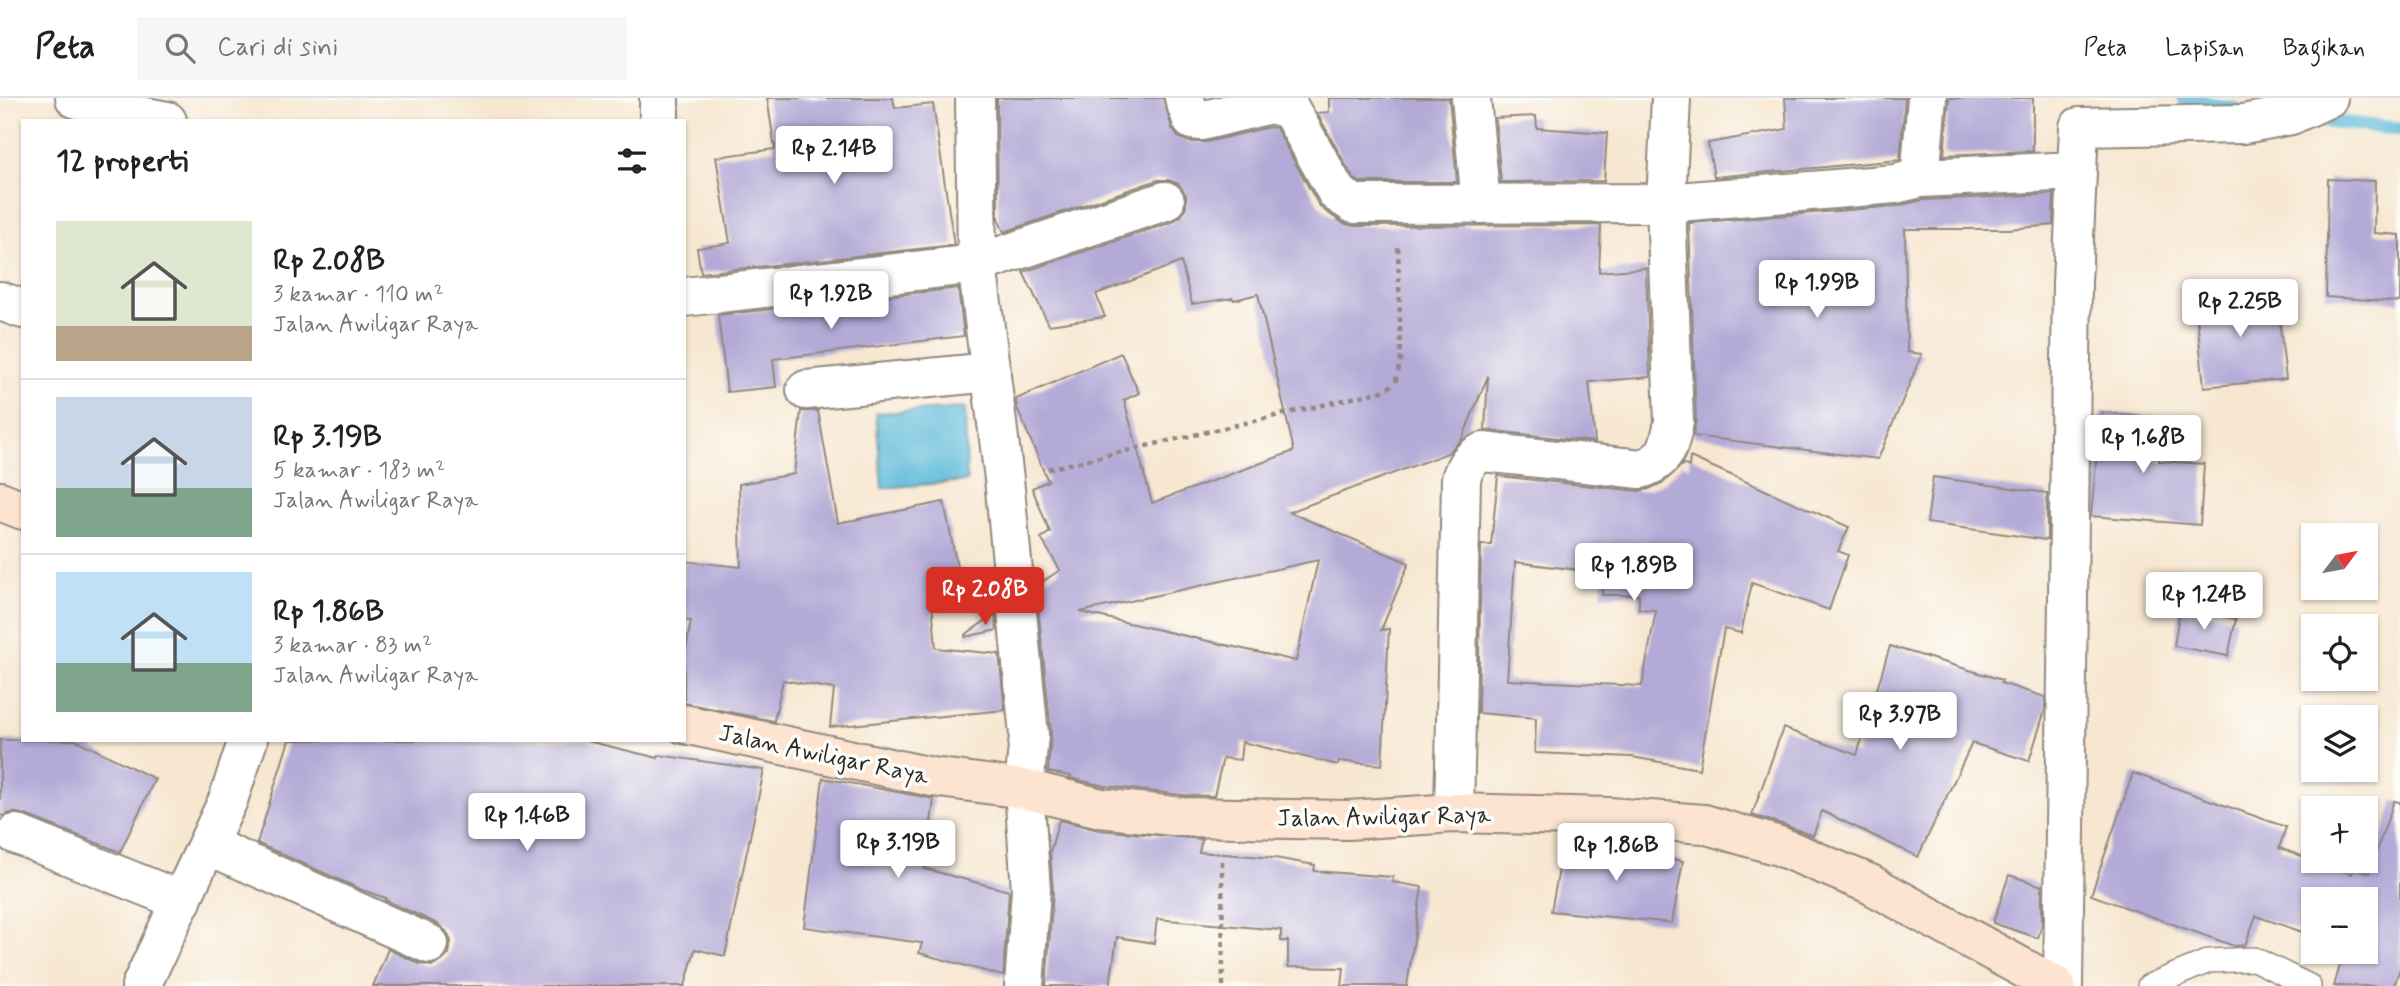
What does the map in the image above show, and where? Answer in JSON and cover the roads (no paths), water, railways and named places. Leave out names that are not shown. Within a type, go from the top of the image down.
[{"type":"street","points":[[75,98],[102,109],[156,119]]},
{"type":"street","points":[[659,98],[659,119]]},
{"type":"street","points":[[975,98],[978,264],[1004,480],[1029,735],[1024,789],[1031,890],[1024,986]]},
{"type":"street","points":[[1184,98],[1192,120],[1200,121],[1270,104],[1290,108],[1337,193],[1354,204],[1666,203],[1895,184],[1920,178],[2077,171]]},
{"type":"street","points":[[1471,98],[1481,204]]},
{"type":"street","points":[[1454,813],[1461,479],[1465,466],[1473,457],[1483,452],[1641,469],[1656,464],[1669,446],[1674,422],[1666,203],[1671,98]]},
{"type":"street","points":[[1920,178],[1927,98]]},
{"type":"street","points":[[2063,986],[2071,283],[2079,127],[2243,124],[2291,115],[2328,98]]},
{"type":"street","points":[[686,297],[978,264],[1165,201]]},
{"type":"street","points":[[0,301],[21,308]]},
{"type":"street","points":[[806,390],[991,372]]},
{"type":"street","points":[[0,501],[21,509]]},
{"type":"street","name":"Jalan Awiligar Raya","points":[[686,724],[932,778],[1024,789],[1101,808],[1182,817],[1348,820],[1454,813],[1609,817],[1704,824],[1779,846],[1870,884],[2056,986]]},
{"type":"street","points":[[141,986],[228,800],[247,742]]},
{"type":"street","points":[[15,834],[182,901]]},
{"type":"street","points":[[208,845],[429,944]]},
{"type":"lane","points":[[2149,986],[2209,961],[2253,959],[2309,986]]},
{"type":"water","points":[[965,408],[967,481],[882,488],[876,413]]},
{"type":"waterway","points":[[2183,98],[2235,109]]},
{"type":"waterway","points":[[2307,119],[2400,129]]}]
